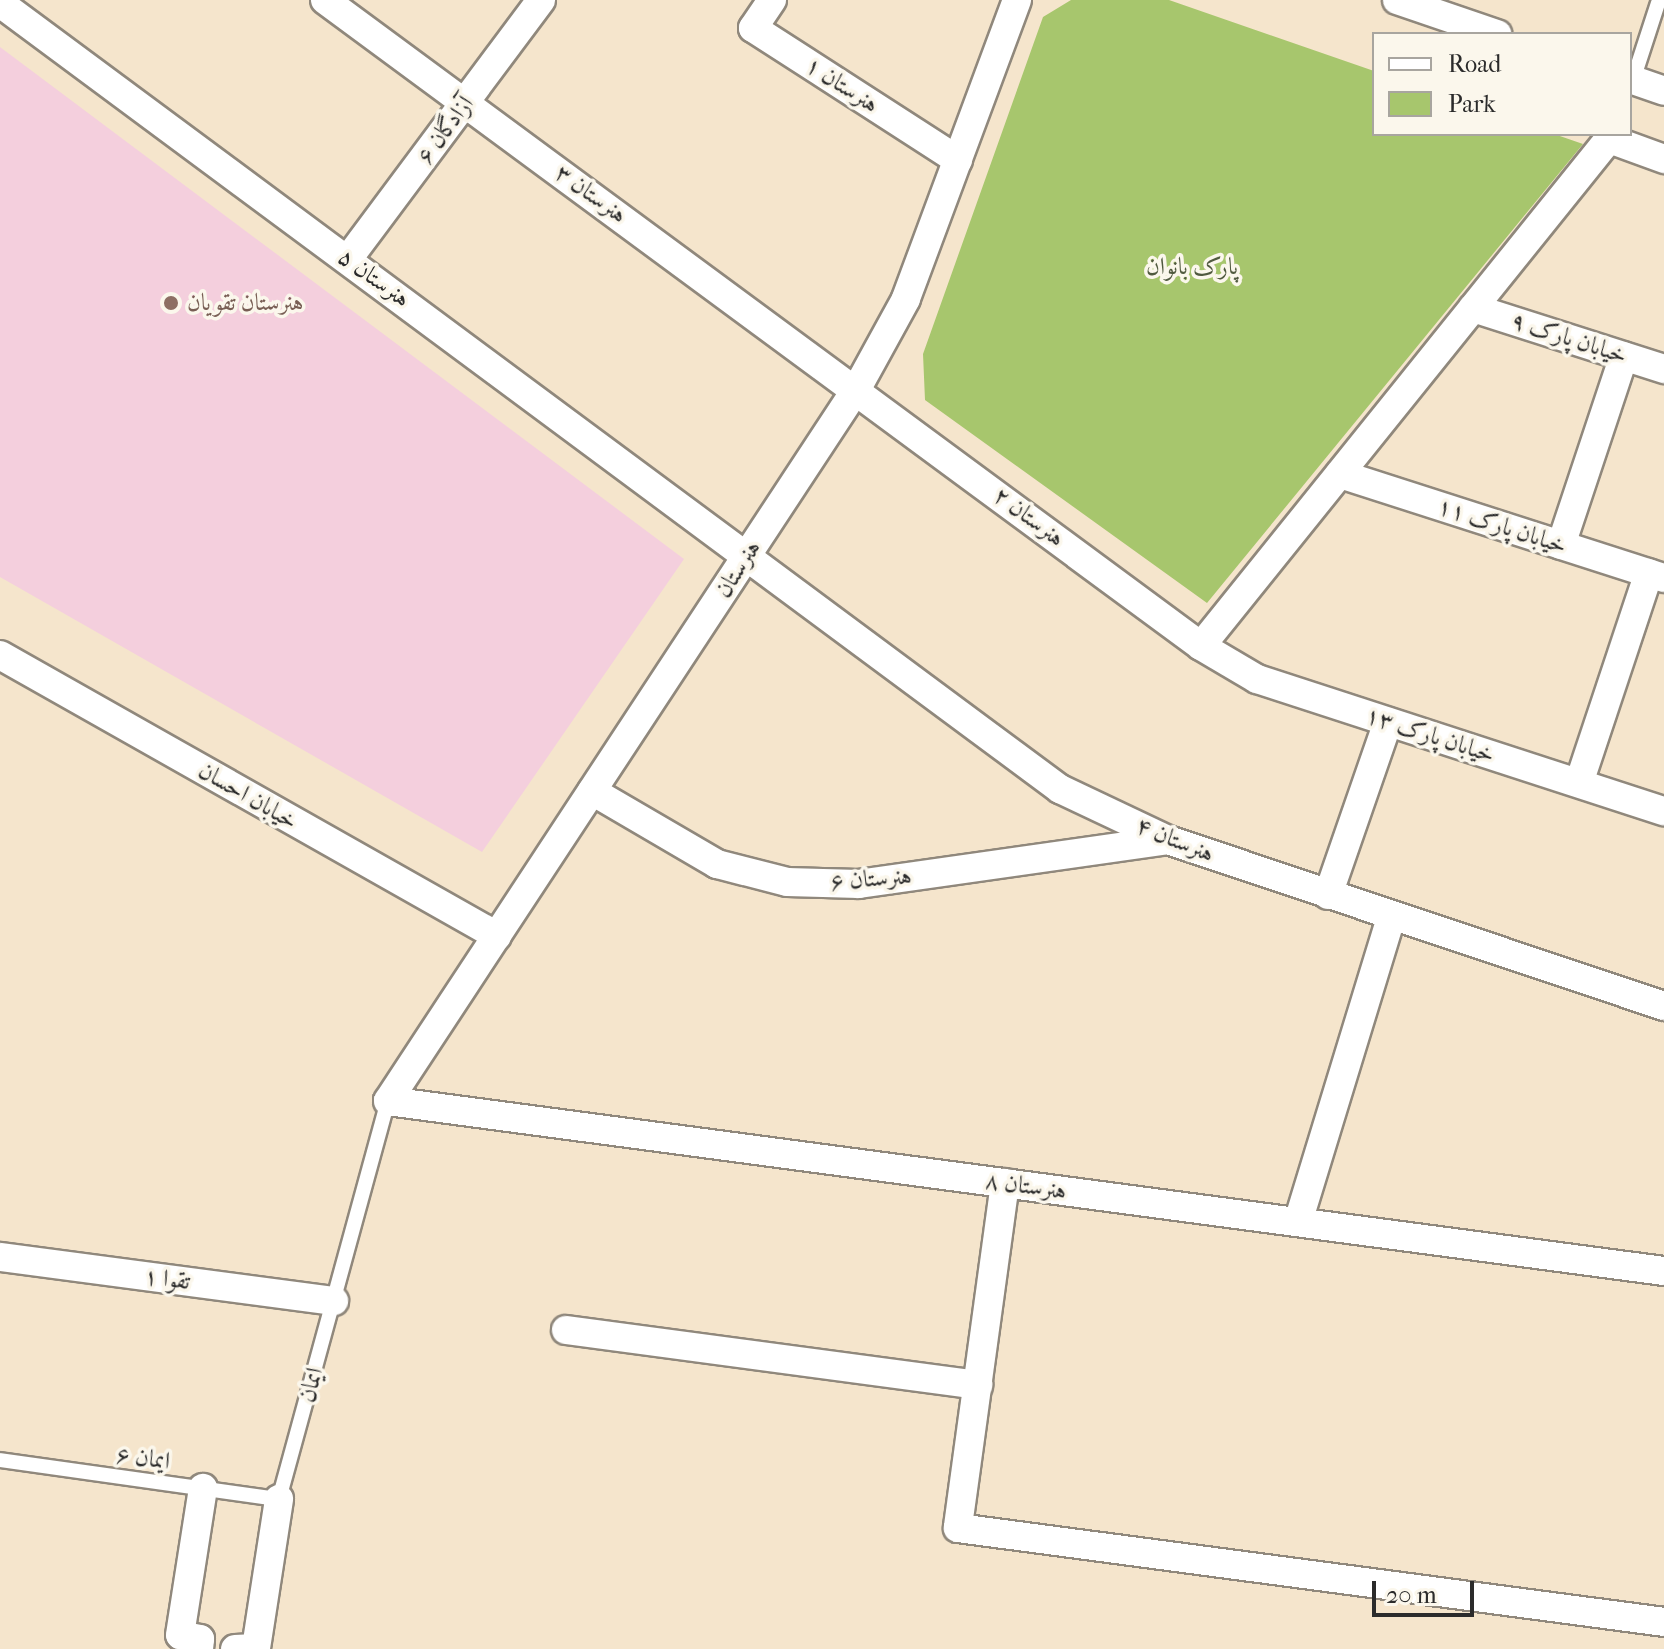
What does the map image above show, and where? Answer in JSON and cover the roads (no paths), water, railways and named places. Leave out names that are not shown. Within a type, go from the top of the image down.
[{"type":"street","name":"هنرستان ۳","points":[[325,0],[857,388]]},
{"type":"street","name":"آزادگان ۶","points":[[348,259],[541,0]]},
{"type":"street","name":"هنرستان ۱","points":[[772,0],[753,28],[958,160]]},
{"type":"street","name":"هنرستان","points":[[388,1101],[857,388],[906,299],[1017,0]]},
{"type":"street","points":[[1397,0],[1491,32]]},
{"type":"street","name":"هنرستان ۵","points":[[0,3],[748,554]]},
{"type":"street","points":[[1632,80],[1664,91]]},
{"type":"street","points":[[1201,646],[1609,139],[1664,159]]},
{"type":"street","name":"خیابان پارک ۹","points":[[1473,308],[1664,369]]},
{"type":"street","points":[[1561,545],[1624,356]]},
{"type":"street","name":"هنرستان ۲","points":[[857,388],[1201,646]]},
{"type":"street","name":"خیابان پارک ۱۱","points":[[1340,474],[1657,576]]},
{"type":"street","name":"هنرستان ۴","points":[[748,554],[1060,789],[1168,840],[1664,1006]]},
{"type":"street","points":[[1579,783],[1657,576]]},
{"type":"street","name":"خیابان پارک ۱۳","points":[[1201,646],[1257,679],[1664,811]]},
{"type":"street","name":"خیابان احسان","points":[[0,655],[497,936]]},
{"type":"street","points":[[1328,895],[1388,722]]},
{"type":"street","name":"هنرستان ۶","points":[[592,791],[717,864],[787,882],[859,884],[1168,840]]},
{"type":"street","points":[[1298,1222],[1391,917]]},
{"type":"street","name":"هنرستان ۸","points":[[388,1101],[1664,1271]]},
{"type":"street","points":[[1005,1183],[958,1528],[1664,1622]]},
{"type":"street","name":"تقوا ۱","points":[[0,1257],[334,1301]]},
{"type":"street","points":[[566,1330],[978,1385]]},
{"type":"street","points":[[199,1644],[180,1635],[203,1488]]},
{"type":"street","name":"ایمان","points":[[235,1647],[256,1648],[279,1499]]},
{"type":"lane","points":[[1632,80],[1658,3]]},
{"type":"lane","name":"ایمان","points":[[279,1499],[388,1101]]},
{"type":"lane","name":"ایمان ۶","points":[[0,1460],[279,1499]]},
{"type":"lane","points":[[199,1644],[235,1647]]},
{"type":"place","name":"هنرستان تقویان","points":[[171,303]]},
{"type":"park label","name":"پارک بانوان","points":[[1192,267]]}]
